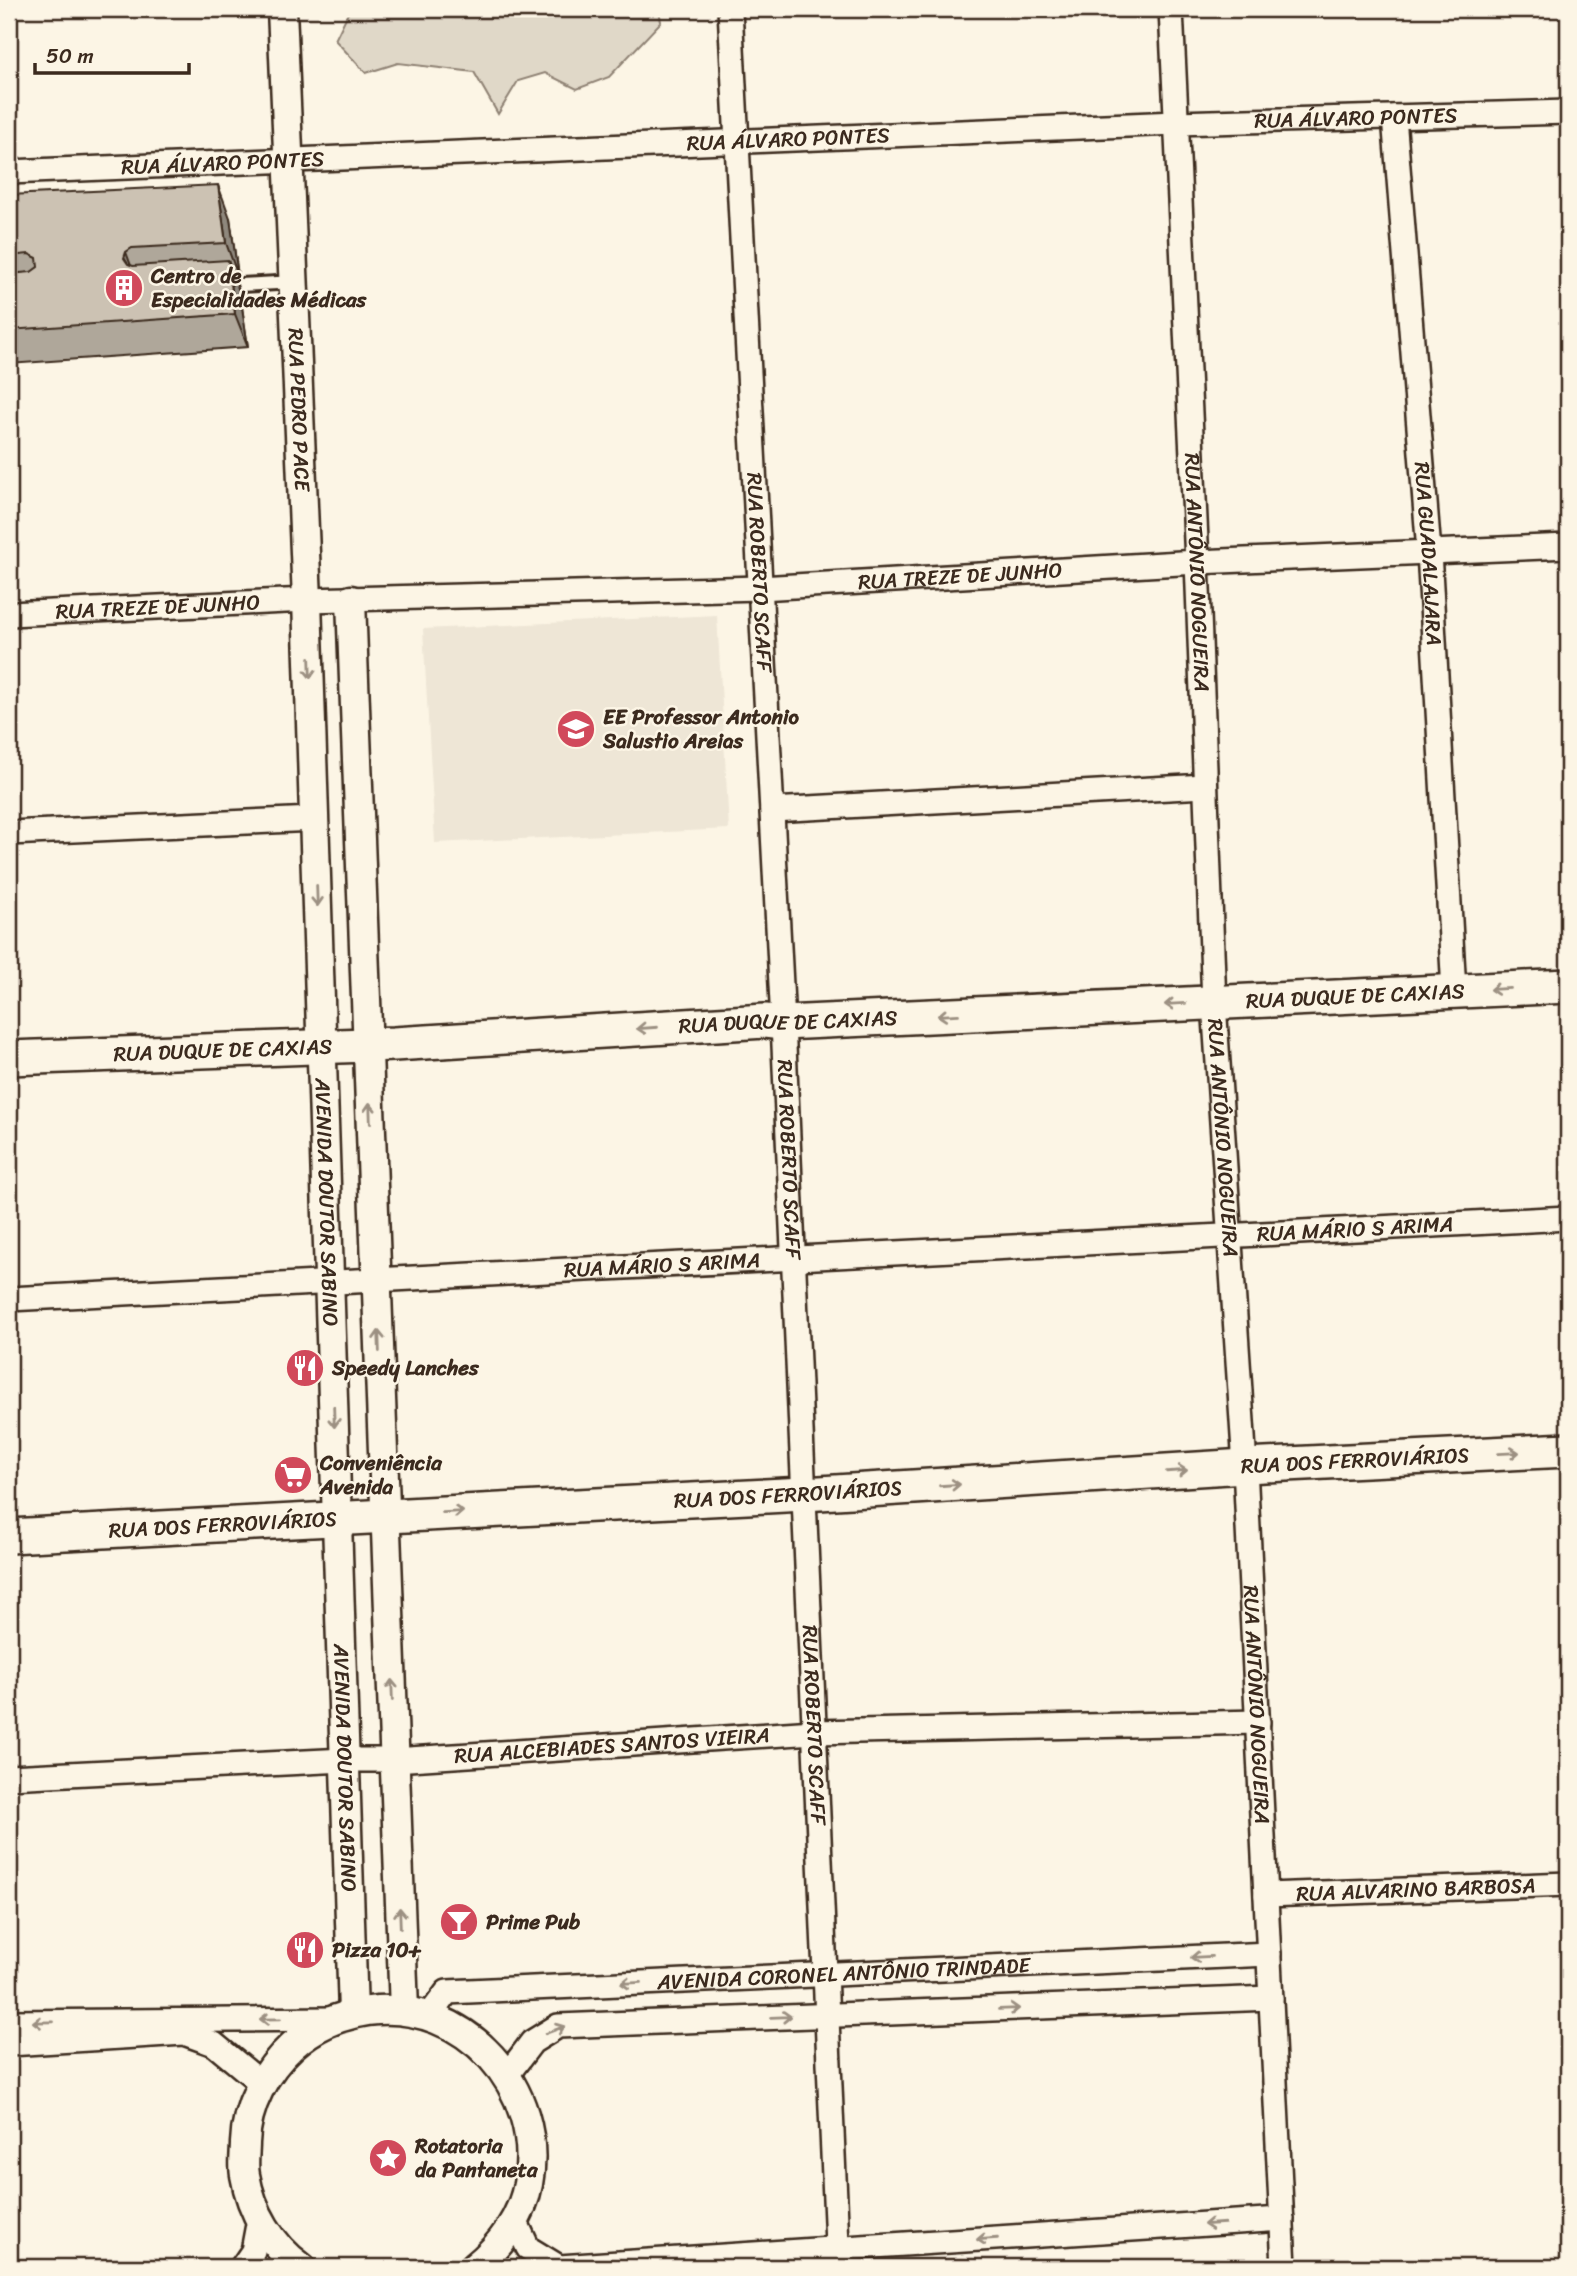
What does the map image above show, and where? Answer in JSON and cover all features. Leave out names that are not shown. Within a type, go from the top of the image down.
[{"type":"main road","name":"RUA DUQUE DE CAXIAS","points":[[9,1058],[368,1044],[765,1021],[783,1023],[1568,986]]},
{"type":"main road","name":"RUA DOS FERROVIÁRIOS","points":[[9,1536],[1568,1450]]},
{"type":"street","name":"RUA PEDRO PACE","points":[[282,9],[307,600]]},
{"type":"street","name":"RUA ROBERTO SCAFF","points":[[730,9],[783,1023],[837,2258]]},
{"type":"street","name":"RUA ANTÔNIO NOGUEIRA","points":[[1171,9],[1197,562],[1213,1003],[1245,1466],[1284,2267]]},
{"type":"street","name":"RUA ÁLVARO PONTES","points":[[9,172],[290,158],[1176,123],[1568,112]]},
{"type":"street","name":"RUA GUADALAJARA","points":[[1394,117],[1429,552],[1454,991]]},
{"type":"street","name":"RUA TREZE DE JUNHO","points":[[9,614],[307,600],[760,588],[1197,562],[1568,546]]},
{"type":"street","name":"AVENIDA DOUTOR SABINO","points":[[307,600],[345,1760],[346,2016]]},
{"type":"street","points":[[351,600],[394,1760],[416,2013]]},
{"type":"street","points":[[772,810],[1205,786]]},
{"type":"street","points":[[9,834],[314,819]]},
{"type":"street","name":"RUA MÁRIO S ARIMA","points":[[9,1299],[1568,1218]]},
{"type":"street","name":"RUA ALCEBIADES SANTOS VIEIRA","points":[[9,1777],[345,1760],[394,1760],[814,1732],[1258,1722]]},
{"type":"street","name":"RUA ALVARINO BARBOSA","points":[[1266,1895],[1568,1884]]},
{"type":"street","name":"AVENIDA CORONEL ANTÔNIO TRINDADE","points":[[416,2013],[447,1992],[1269,1954]]},
{"type":"street","name":"AVENIDA CORONEL ANTÔNIO TRINDADE","points":[[507,2075],[532,2042],[558,2026],[1271,1998]]},
{"type":"street","points":[[301,2267],[287,2257],[259,2219],[245,2174],[245,2127],[261,2083],[278,2059],[300,2039],[325,2023],[378,2010],[416,2013],[460,2029],[486,2050],[507,2075],[524,2110],[531,2147],[528,2185],[515,2220],[494,2252],[475,2267]]},
{"type":"street","points":[[9,2022],[346,2016]]},
{"type":"street","points":[[9,2044],[184,2034],[214,2044],[261,2083]]},
{"type":"street","points":[[242,2267],[253,2251],[259,2219]]},
{"type":"street","points":[[515,2220],[528,2248],[559,2267],[837,2258],[1282,2220]]},
{"type":"street","points":[[1278,2267],[1284,2267]]},
{"type":"lane","points":[[213,286],[295,282]]},
{"type":"shaded area","points":[[350,9],[659,9],[661,22],[609,77],[577,89],[545,73],[518,81],[498,114],[474,72],[398,63],[366,73],[335,40]]},
{"type":"shaded area","name":"EE Professor Antonio Salustio Areias","points":[[717,615],[729,829],[435,843],[423,629]]},
{"type":"building","name":"Centro de Especialidades Médicas","points":[[218,185],[226,243],[132,248],[126,252],[124,258],[133,266],[228,260],[235,314],[9,330],[9,274],[31,272],[38,267],[37,258],[29,254],[9,256],[9,195]]},
{"type":"place","name":"Centro de Especialidades Médicas","points":[[124,288]]},
{"type":"place","name":"EE Professor Antonio Salustio Areias","points":[[576,729]]},
{"type":"place","name":"Speedy Lanches","points":[[305,1368]]},
{"type":"place","name":"Conveniência Avenida","points":[[293,1475]]},
{"type":"place","name":"Prime Pub","points":[[459,1922]]},
{"type":"place","name":"Pizza 10+","points":[[305,1950]]},
{"type":"place","name":"Rotatoria da Pantaneta","points":[[388,2158]]}]
